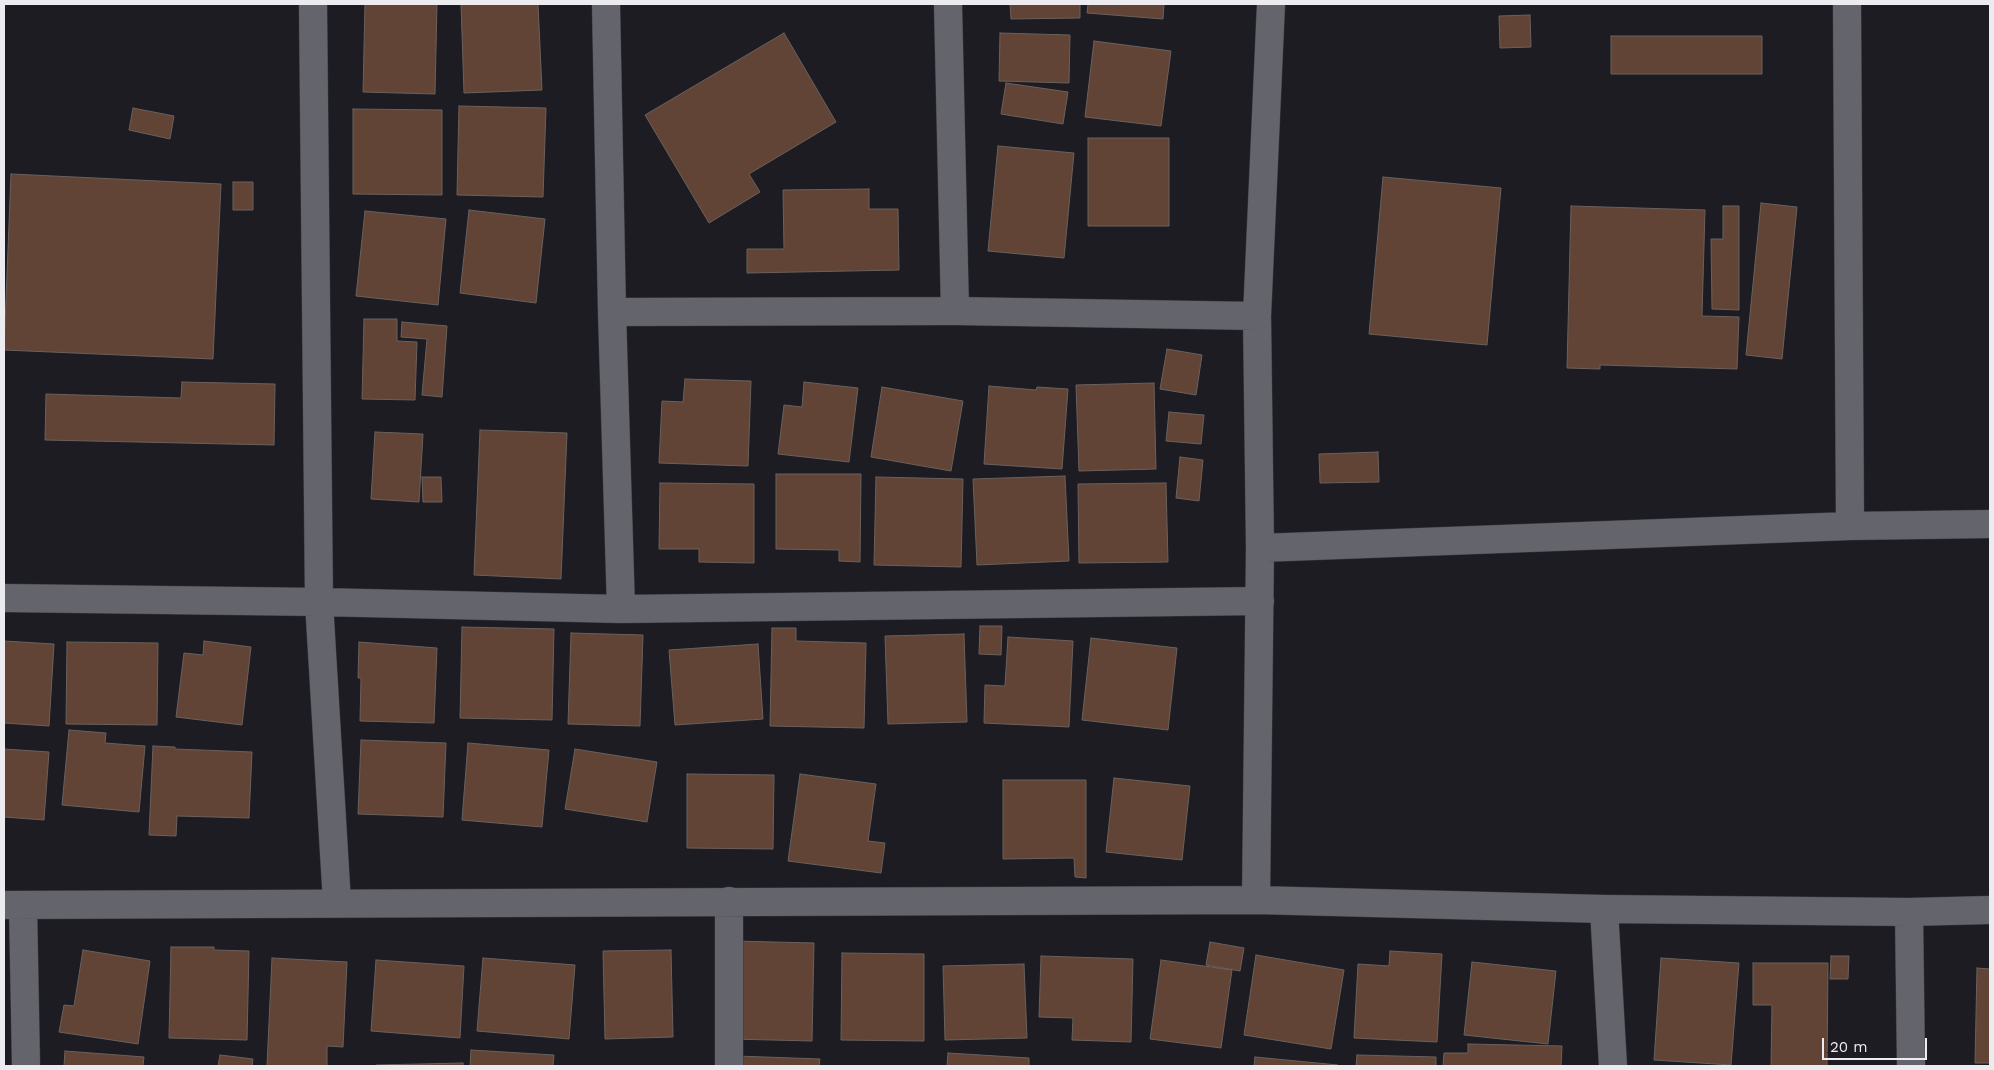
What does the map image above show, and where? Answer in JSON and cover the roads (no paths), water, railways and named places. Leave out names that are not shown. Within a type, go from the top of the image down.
[{"type":"street","points":[[313,4],[319,602],[337,903]]},
{"type":"street","points":[[606,4],[612,312],[621,609]]},
{"type":"street","points":[[948,4],[955,311]]},
{"type":"street","points":[[1256,900],[1260,601],[1257,316],[1271,4]]},
{"type":"street","points":[[1847,4],[1850,526]]},
{"type":"street","points":[[612,312],[955,311],[1257,316]]},
{"type":"street","points":[[1260,548],[1850,526],[1990,524]]},
{"type":"street","points":[[4,598],[319,602],[621,609],[1260,601]]},
{"type":"street","points":[[26,1066],[13,905],[1256,900],[1604,909],[1909,912],[1990,910]]},
{"type":"street","points":[[729,901],[729,1066]]},
{"type":"street","points":[[1604,909],[1613,1066]]},
{"type":"street","points":[[1909,912],[1911,1066]]}]
